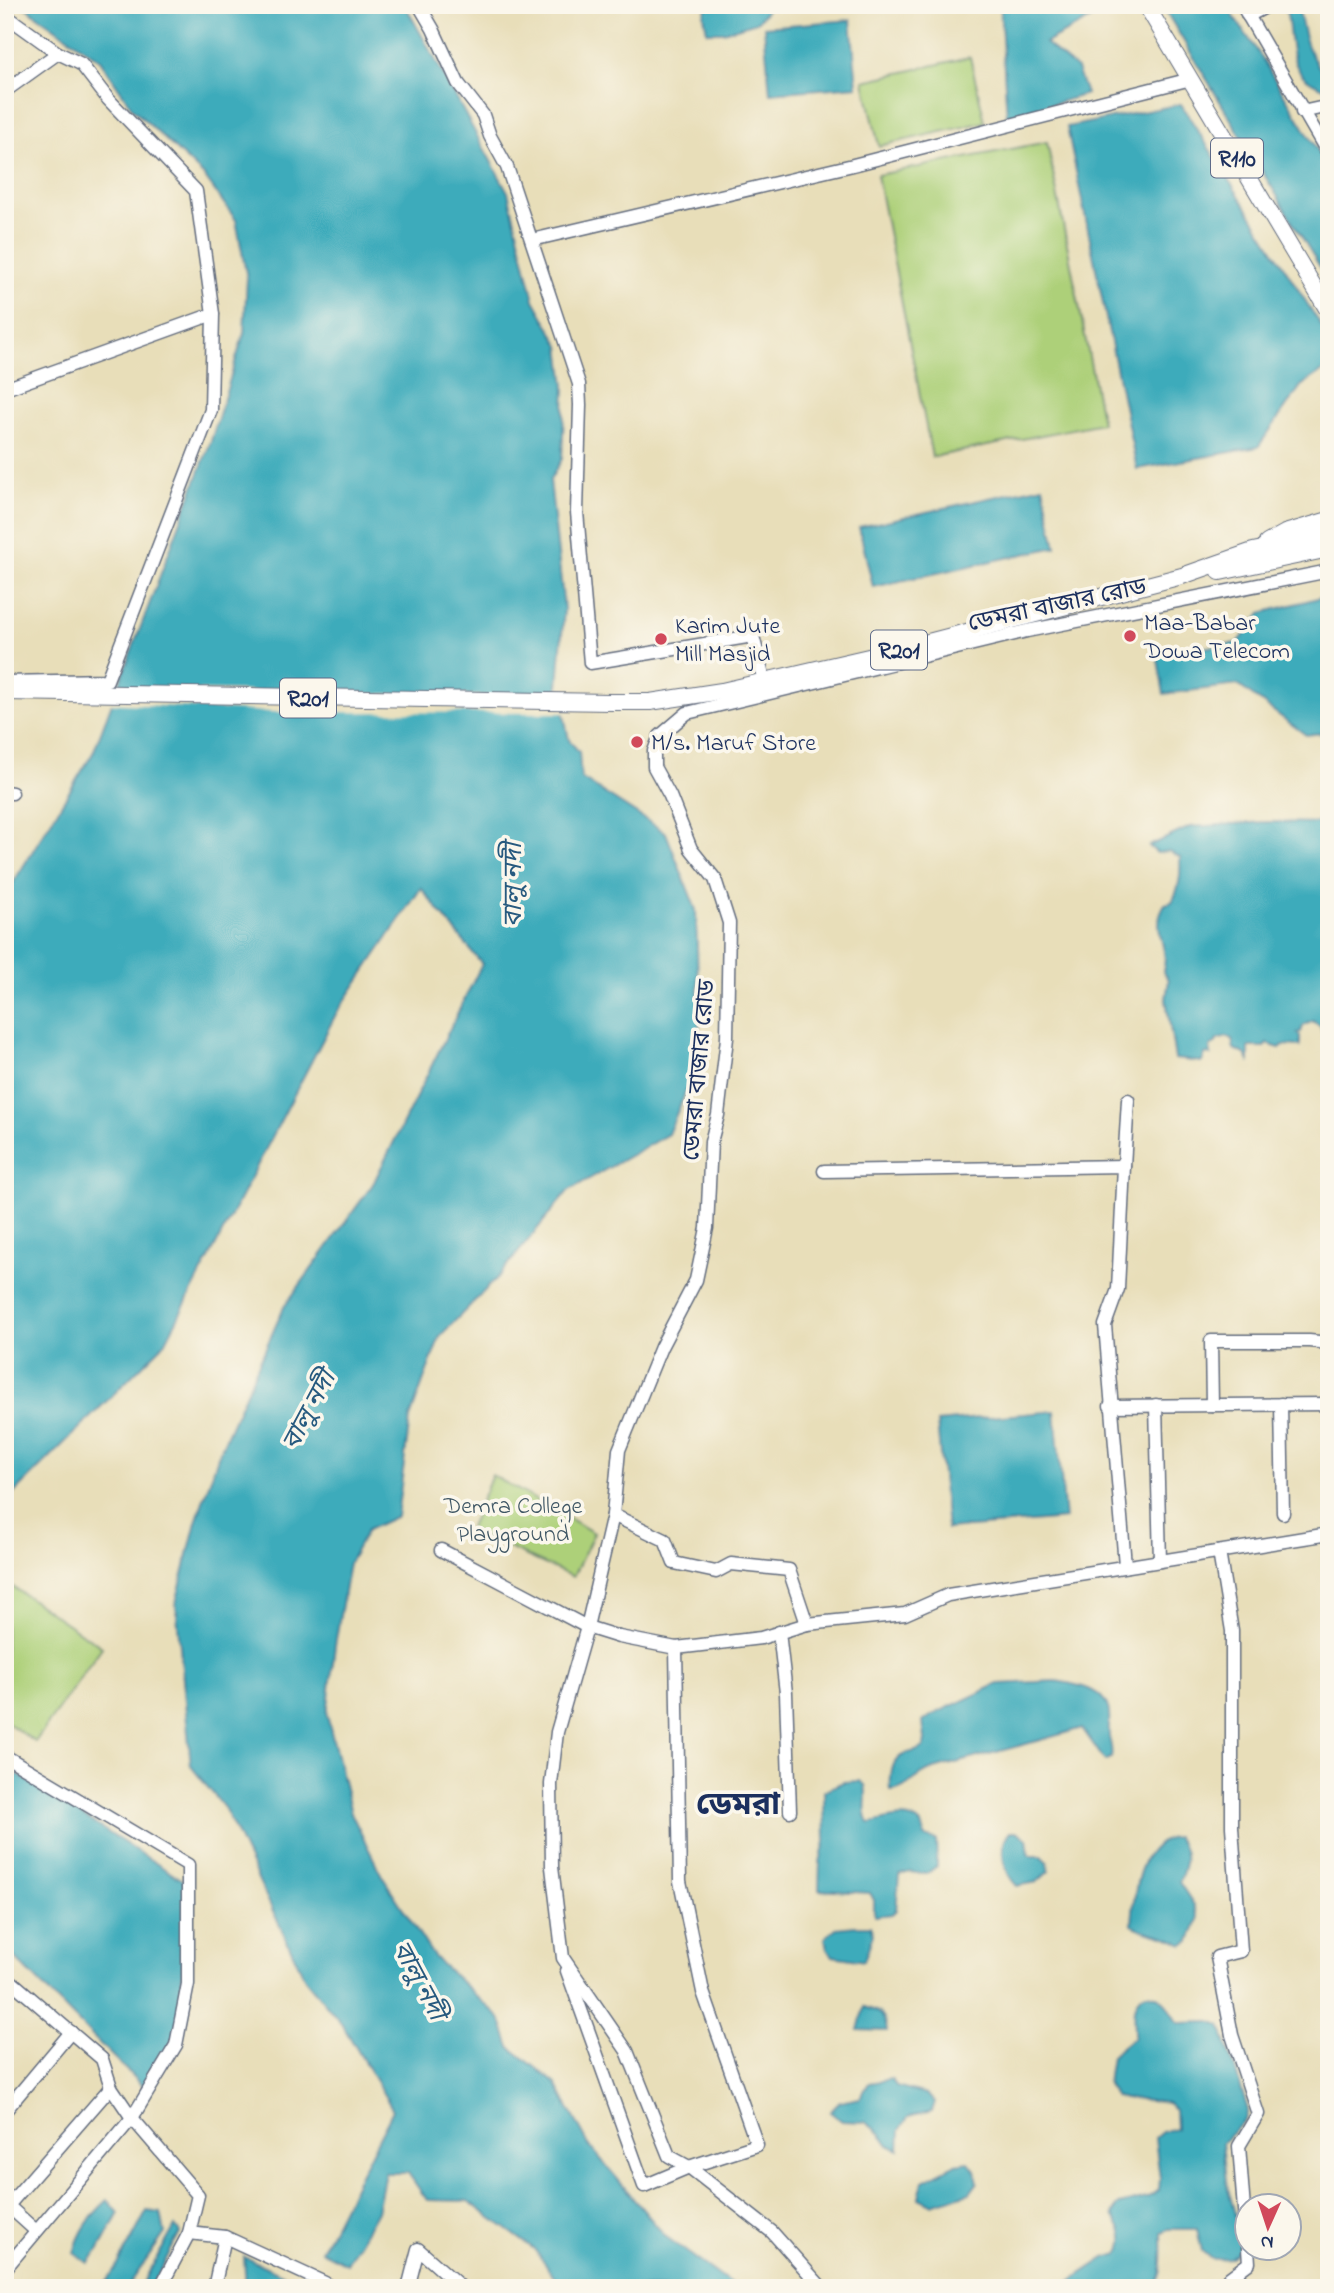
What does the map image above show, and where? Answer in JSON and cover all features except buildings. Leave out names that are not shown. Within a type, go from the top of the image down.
[{"type":"main road","name":"R110","points":[[1146,5],[1329,312]]},
{"type":"main road","points":[[1253,551],[1285,533],[1329,520]]},
{"type":"main road","points":[[1182,576],[1253,551],[1329,535]]},
{"type":"main road","points":[[1182,576],[1216,572],[1329,549]]},
{"type":"main road","name":"R201","points":[[5,692],[611,702],[677,699],[886,653],[1182,576]]},
{"type":"street","points":[[419,5],[458,83],[483,115],[490,136],[507,167],[579,384],[577,512],[590,663],[753,636],[762,671]]},
{"type":"street","points":[[1269,5],[1245,11],[1329,155]]},
{"type":"street","points":[[5,15],[58,53],[81,64],[108,99],[196,191],[213,314],[211,410],[107,680],[5,682]]},
{"type":"street","points":[[5,91],[58,53]]},
{"type":"street","points":[[532,240],[853,165],[1191,79]]},
{"type":"street","points":[[1302,112],[1329,106]]},
{"type":"street","points":[[5,389],[213,314]]},
{"type":"street","name":"ডেমরা বাজার রোড","points":[[690,2167],[644,2186],[578,2007],[563,1958],[552,1867],[551,1784],[557,1732],[587,1627],[613,1514],[619,1450],[661,1347],[696,1280],[707,1228],[711,1142],[718,1115],[727,1038],[729,923],[715,880],[691,849],[670,796],[654,767],[654,751],[660,736],[687,713],[785,688],[1027,631],[1329,571]]},
{"type":"street","points":[[1125,1565],[1105,1325],[1118,1289],[1128,1100]]},
{"type":"street","points":[[824,1171],[1124,1166]]},
{"type":"street","points":[[1212,1405],[1211,1341],[1309,1340],[1329,1343]]},
{"type":"street","points":[[1281,1404],[1283,1513]]},
{"type":"street","points":[[1110,1406],[1329,1404]]},
{"type":"street","points":[[1156,1405],[1160,1560]]},
{"type":"street","points":[[613,1514],[665,1541],[674,1563],[716,1572],[731,1564],[789,1570],[807,1623]]},
{"type":"street","points":[[441,1550],[587,1627],[619,1637],[676,1648],[761,1638],[807,1623],[905,1614],[948,1595],[1329,1534]]},
{"type":"street","points":[[1219,1552],[1232,1631],[1232,1826],[1241,1951],[1217,1957],[1232,2035],[1258,2114],[1239,2147],[1243,2192]]},
{"type":"street","points":[[779,1633],[786,1693],[790,1811]]},
{"type":"street","points":[[676,1648],[680,1881],[703,1992],[757,2145],[690,2167]]},
{"type":"street","points":[[5,1756],[188,1865],[188,1984],[176,2045],[132,2118],[5,2269]]},
{"type":"street","points":[[563,1958],[626,2051],[669,2156],[690,2167],[772,2232],[821,2288]]},
{"type":"street","points":[[5,1994],[10,1980],[102,2059],[111,2087],[132,2118],[198,2195],[189,2233],[160,2288]]},
{"type":"street","points":[[5,2111],[71,2032]]},
{"type":"street","points":[[36,2231],[6,2206],[111,2087]]},
{"type":"street","points":[[189,2233],[225,2237],[314,2277],[330,2288]]},
{"type":"street","points":[[214,2288],[225,2237]]},
{"type":"street","points":[[408,2288],[418,2249],[462,2288]]},
{"type":"street","points":[[1230,2288],[1229,2278],[1249,2262]]},
{"type":"green space","points":[[970,57],[985,122],[879,146],[864,81]]},
{"type":"green space","points":[[1047,142],[1102,423],[932,457],[877,175]]},
{"type":"green space","name":"Demra College Playground","points":[[492,1475],[594,1533],[573,1577],[469,1530]]},
{"type":"green space","points":[[13,1587],[102,1647],[35,1742],[5,1721],[5,1597]]},
{"type":"water","name":"বালু নদী","points":[[22,5],[405,5],[508,192],[534,300],[560,346],[565,386],[562,459],[550,480],[564,609],[558,686],[569,740],[579,752],[581,778],[666,833],[696,910],[700,1058],[668,1134],[568,1191],[499,1276],[440,1336],[410,1418],[397,1516],[367,1530],[349,1563],[335,1645],[327,1715],[351,1813],[382,1876],[434,1957],[500,2018],[510,2047],[556,2084],[589,2145],[665,2236],[736,2288],[563,2288],[534,2249],[468,2201],[427,2200],[408,2173],[385,2173],[377,2211],[347,2264],[321,2251],[393,2110],[342,2024],[305,1979],[225,1809],[191,1766],[176,1603],[196,1522],[220,1451],[284,1307],[373,1184],[482,964],[421,888],[336,1014],[165,1343],[5,1502],[5,896],[93,753],[211,441],[244,333],[247,278],[236,220],[204,176],[133,109],[100,60]]},
{"type":"water","points":[[707,5],[771,5],[757,22],[723,32],[707,32],[704,15]]},
{"type":"water","points":[[1000,5],[1117,5],[1045,43],[1077,69],[1086,94],[1007,118]]},
{"type":"water","points":[[1162,5],[1226,5],[1260,55],[1321,156],[1320,160],[1329,173],[1329,282]]},
{"type":"water","points":[[1285,5],[1298,6],[1311,54],[1329,76],[1329,90],[1306,78],[1296,65]]},
{"type":"water","points":[[851,20],[857,86],[770,93],[764,27]]},
{"type":"water","points":[[1181,104],[1329,338],[1329,367],[1301,386],[1258,447],[1137,469],[1067,127]]},
{"type":"water","points":[[1043,486],[1056,547],[873,587],[859,527]]},
{"type":"water","points":[[1329,595],[1329,732],[1306,735],[1238,685],[1164,694],[1157,654],[1238,643],[1261,613]]},
{"type":"water","points":[[1265,822],[1329,823],[1329,1043],[1324,1040],[1321,1027],[1313,1021],[1297,1033],[1300,1036],[1300,1046],[1283,1045],[1280,1048],[1267,1044],[1264,1047],[1249,1047],[1249,1061],[1245,1054],[1234,1049],[1232,1039],[1227,1037],[1217,1040],[1210,1047],[1211,1055],[1205,1054],[1202,1062],[1175,1059],[1166,999],[1169,980],[1163,971],[1165,962],[1159,922],[1165,904],[1172,902],[1177,891],[1180,857],[1169,851],[1157,853],[1149,846],[1190,827]]},
{"type":"water","points":[[1055,1411],[1065,1519],[947,1529],[937,1422]]},
{"type":"water","points":[[1055,1681],[1088,1689],[1102,1698],[1109,1713],[1111,1758],[1105,1761],[1082,1728],[934,1769],[891,1791],[895,1762],[903,1755],[924,1747],[923,1722],[932,1715],[998,1684]]},
{"type":"water","points":[[5,1766],[185,1882],[181,2015],[165,2061],[146,2090],[5,1948]]},
{"type":"water","points":[[860,1781],[865,1785],[869,1823],[909,1818],[921,1825],[925,1837],[936,1840],[937,1866],[926,1874],[910,1872],[899,1875],[896,1910],[892,1914],[874,1916],[874,1900],[870,1893],[819,1890],[820,1862],[825,1842],[824,1791],[843,1782]]},
{"type":"water","points":[[1010,1832],[1018,1832],[1027,1839],[1031,1856],[1042,1856],[1048,1862],[1049,1871],[1037,1882],[1017,1886],[1012,1881],[1003,1852]]},
{"type":"water","points":[[1176,1837],[1185,1853],[1179,1882],[1194,1905],[1198,1919],[1190,1941],[1183,1945],[1171,1938],[1132,1925],[1134,1899],[1145,1859],[1163,1841]]},
{"type":"water","points":[[870,1926],[873,1934],[864,1961],[833,1956],[827,1948],[825,1938],[836,1928]]},
{"type":"water","points":[[1146,1993],[1157,1996],[1168,2006],[1179,2023],[1210,2022],[1221,2026],[1248,2110],[1245,2120],[1222,2143],[1226,2181],[1232,2203],[1232,2256],[1211,2259],[1202,2251],[1197,2229],[1168,2229],[1162,2232],[1160,2275],[1154,2286],[1060,2288],[1105,2258],[1119,2254],[1123,2238],[1113,2215],[1117,2206],[1145,2198],[1159,2190],[1155,2138],[1162,2132],[1176,2129],[1175,2109],[1167,2103],[1115,2097],[1107,2084],[1111,2056],[1134,2037],[1133,2018],[1140,1997]]},
{"type":"water","points":[[864,2007],[880,2014],[887,2031],[858,2030]]},
{"type":"water","points":[[892,2079],[896,2086],[926,2094],[935,2102],[932,2111],[908,2117],[900,2130],[899,2150],[889,2145],[881,2134],[865,2122],[842,2121],[830,2112],[840,2102],[860,2098],[869,2083]]},
{"type":"water","points":[[969,2162],[975,2170],[978,2182],[970,2193],[931,2204],[919,2198],[923,2181],[956,2164]]},
{"type":"water","points":[[108,2200],[119,2213],[98,2251],[88,2263],[74,2253],[76,2245],[87,2224]]},
{"type":"water","points":[[147,2211],[161,2213],[165,2233],[127,2288],[102,2288],[120,2261]]},
{"type":"water","points":[[175,2226],[180,2233],[151,2288],[140,2288]]},
{"type":"water","points":[[244,2257],[313,2288],[246,2288]]},
{"type":"pier","points":[[114,689],[564,697],[567,713],[274,712],[108,703]]},
{"type":"place","name":"Maa-Babar Dowa Telecom","points":[[1130,636]]},
{"type":"place","name":"Karim Jute Mill Masjid","points":[[661,639]]},
{"type":"place","name":"M/s. Maruf Store","points":[[637,742]]},
{"type":"district","name":"ডেমরা","points":[[738,1803]]}]
